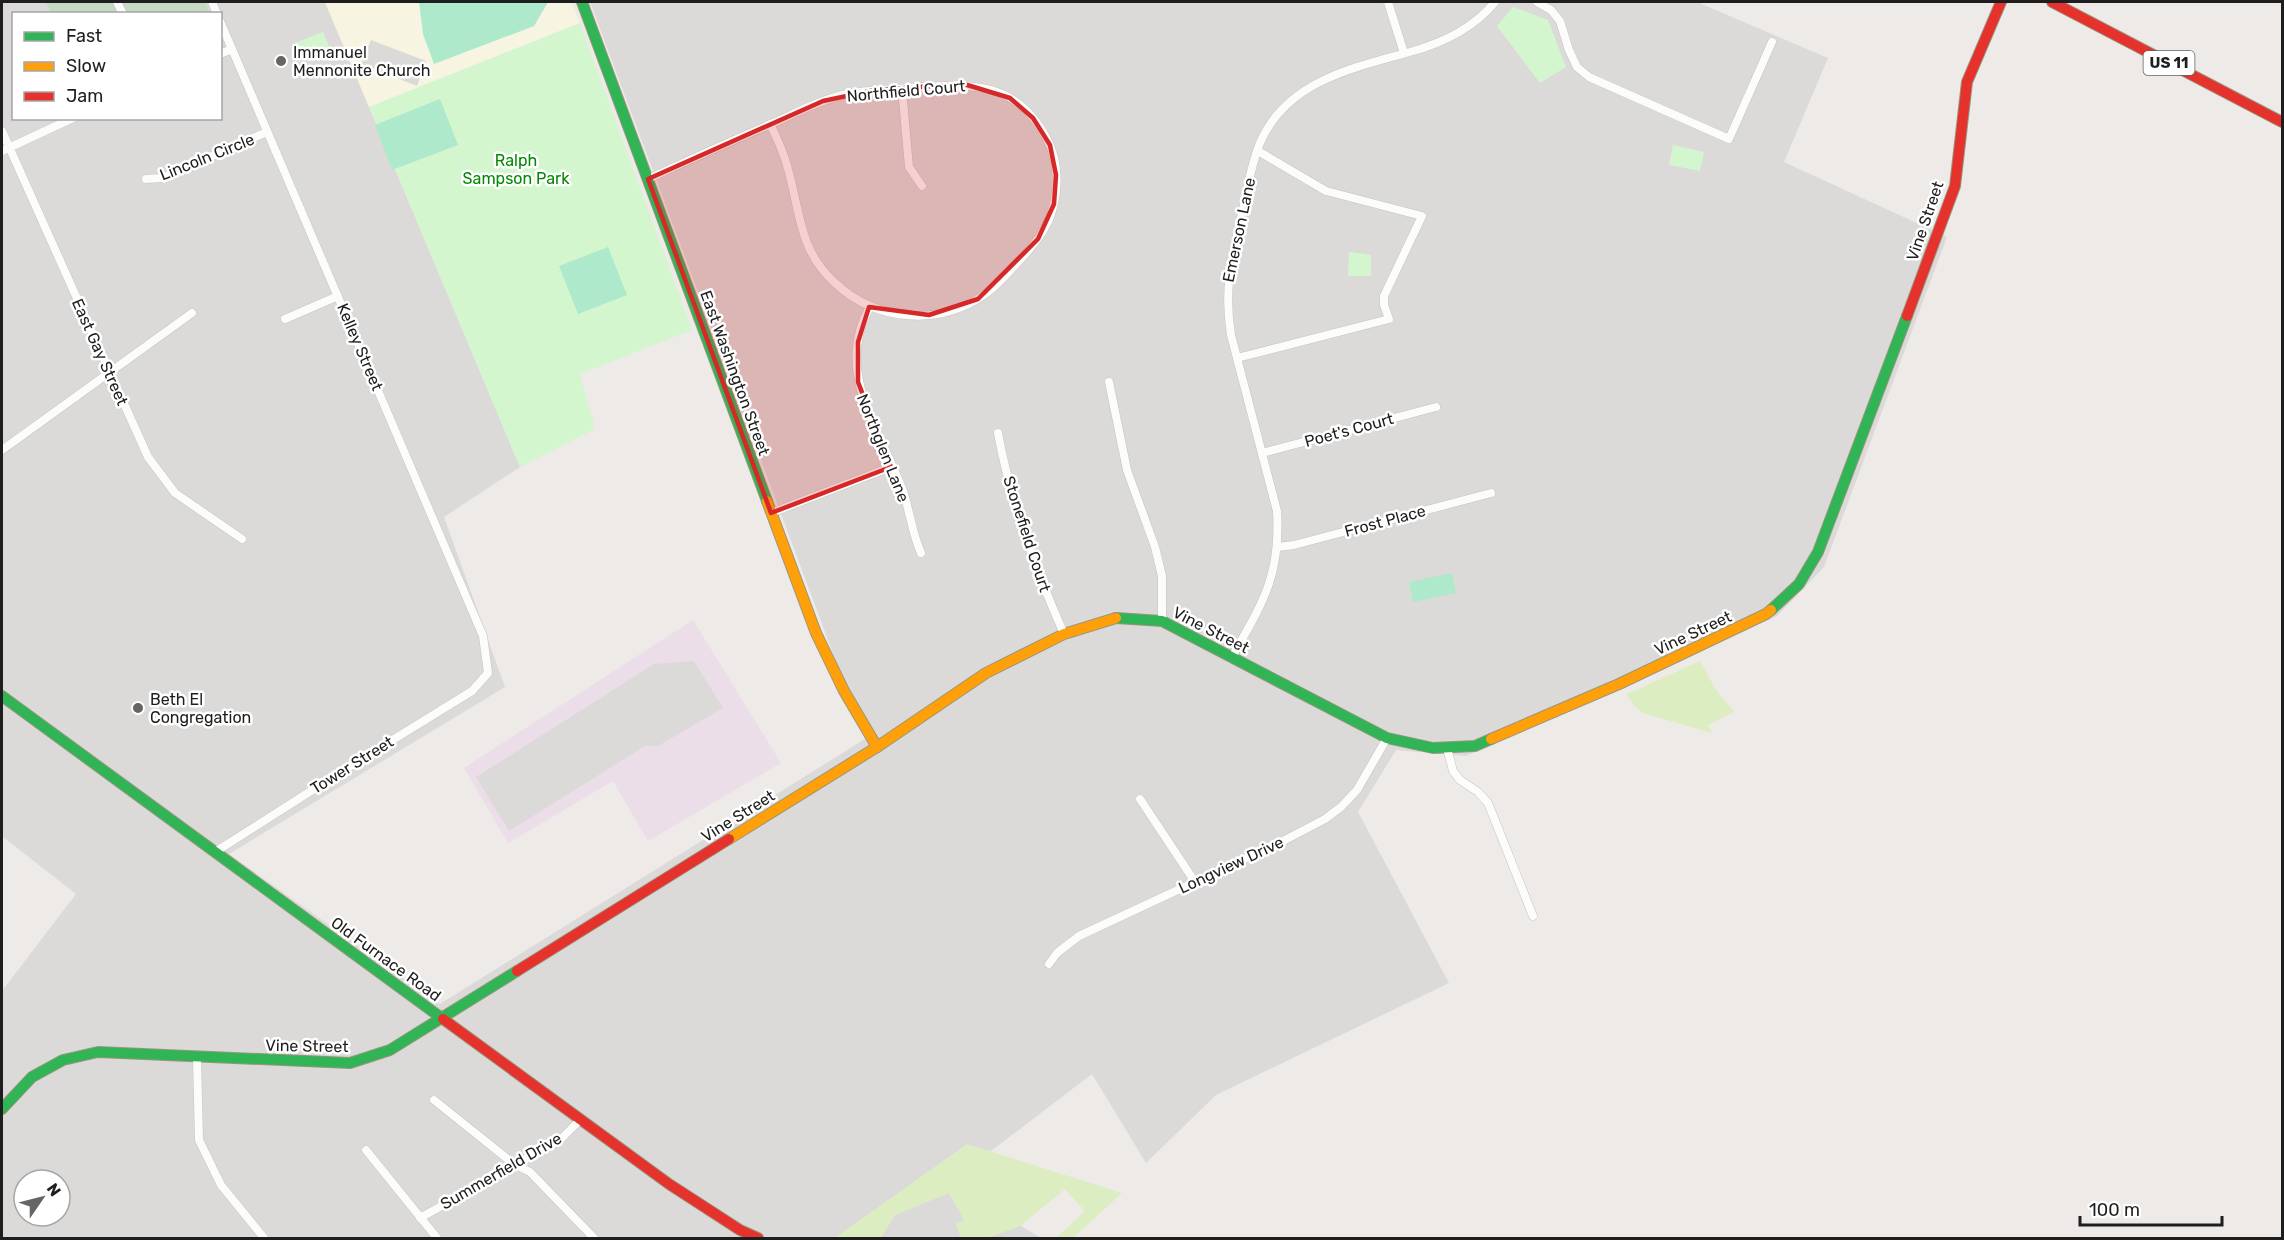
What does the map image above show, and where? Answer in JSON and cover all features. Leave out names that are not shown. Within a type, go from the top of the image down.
[{"type":"main road","name":"East Washington Street","points":[[582,2],[825,653],[848,699],[877,747]]},
{"type":"main road","name":"Vine Street","points":[[2,1108],[32,1077],[63,1060],[98,1052],[350,1063],[390,1050],[877,747],[986,673],[1064,634],[1114,618],[1162,621],[1387,738],[1433,748],[1475,746],[1702,646],[1766,614],[1799,584],[1818,552],[1955,186],[1967,82],[2001,2]]},
{"type":"main road","name":"US 11","points":[[2054,3],[2283,122]]},
{"type":"main road","name":"Old Furnace Road","points":[[2,696],[669,1184],[740,1230],[758,1239]]},
{"type":"street","points":[[1388,2],[1404,53]]},
{"type":"street","name":"Emerson Lane","points":[[1232,657],[1271,583],[1278,547],[1277,511],[1227,312],[1227,290],[1249,181],[1258,150],[1271,123],[1296,95],[1338,74],[1451,37],[1476,21],[1495,2]]},
{"type":"street","points":[[1537,2],[1551,10],[1560,21],[1573,58],[1577,66],[1588,77],[1729,139],[1772,42]]},
{"type":"street","name":"Kelley Street","points":[[222,26],[483,636],[488,673],[486,676]]},
{"type":"street","points":[[222,53],[232,49]]},
{"type":"street","name":"Northfield Court","points":[[648,179],[770,124],[839,96],[867,91],[964,84],[991,89],[1010,98],[1033,118],[1050,145],[1056,170],[1055,198],[1050,216],[1038,239],[999,282],[978,299],[954,310],[929,315],[894,314],[870,307],[851,296],[834,282],[819,266],[809,249],[801,229],[788,169],[770,124]]},
{"type":"street","points":[[902,89],[909,167],[922,186]]},
{"type":"street","points":[[5,149],[69,120]]},
{"type":"street","name":"East Gay Street","points":[[2,130],[5,149],[148,457],[175,493],[242,539]]},
{"type":"street","name":"Lincoln Circle","points":[[146,179],[162,178],[267,132]]},
{"type":"street","points":[[1237,358],[1389,319],[1384,305],[1384,296],[1422,216],[1326,191],[1258,150]]},
{"type":"street","points":[[285,320],[338,296]]},
{"type":"street","name":"Northglen Lane","points":[[870,307],[862,322],[858,342],[858,381],[871,422],[903,491],[921,553]]},
{"type":"street","points":[[2,450],[192,313]]},
{"type":"street","points":[[1109,382],[1127,470],[1155,547],[1162,576],[1162,621]]},
{"type":"street","name":"Poet's Court","points":[[1262,453],[1436,407]]},
{"type":"street","name":"Stonefield Court","points":[[998,433],[1008,481],[1023,533],[1064,634]]},
{"type":"street","points":[[771,513],[891,467]]},
{"type":"street","name":"Frost Place","points":[[1278,547],[1294,545],[1491,493]]},
{"type":"street","name":"Tower Street","points":[[215,852],[472,691],[486,676]]},
{"type":"street","name":"Longview Drive","points":[[1049,964],[1079,936],[1283,841],[1331,815],[1361,785],[1387,738]]},
{"type":"street","points":[[1446,747],[1453,771],[1460,780],[1478,792],[1488,803],[1533,916]]},
{"type":"street","points":[[1140,799],[1194,882]]},
{"type":"street","points":[[197,1058],[199,1140],[221,1185],[264,1239]]},
{"type":"street","points":[[434,1100],[514,1164],[530,1172],[594,1239]]},
{"type":"street","name":"Summerfield Drive","points":[[420,1218],[560,1140],[580,1120]]},
{"type":"street","points":[[366,1150],[436,1239]]},
{"type":"highlighted area","points":[[964,84],[1010,98],[1033,118],[1050,145],[1056,175],[1054,204],[1038,239],[978,299],[929,315],[869,307],[858,342],[858,382],[891,467],[771,513],[648,179],[823,101],[875,90]]},
{"type":"shaded area","points":[[2,2],[325,2],[520,467],[444,517],[505,687],[229,854],[440,1004],[865,739],[590,2],[1697,2],[1828,58],[1784,162],[1947,237],[1824,567],[1777,616],[1466,756],[1396,750],[1358,812],[1449,983],[1216,1095],[1146,1163],[1092,1074],[949,1183],[1041,1238],[2,1238],[2,991],[76,894],[2,836]]},
{"type":"shaded area","points":[[325,2],[571,2],[580,23],[369,107]]},
{"type":"shaded area","points":[[371,40],[426,61],[417,86],[361,64]]},
{"type":"shaded area","points":[[693,620],[781,763],[648,841],[613,781],[508,843],[464,768]]},
{"type":"shaded area","points":[[694,661],[723,708],[658,746],[645,746],[509,831],[476,777],[654,664]]},
{"type":"green space","points":[[46,2],[205,2],[210,12],[51,12]]},
{"type":"green space","points":[[419,2],[548,2],[534,26],[434,64],[423,34]]},
{"type":"green space","points":[[1513,7],[1548,20],[1566,67],[1540,83],[1497,26]]},
{"type":"green space","name":"Ralph Sampson Park","points":[[580,23],[692,330],[580,374],[595,429],[520,467],[369,107]]},
{"type":"green space","points":[[323,32],[330,49],[302,60],[295,43]]},
{"type":"green space","points":[[440,99],[458,145],[392,170],[375,125]]},
{"type":"green space","points":[[1673,145],[1704,152],[1700,171],[1669,165]]},
{"type":"green space","points":[[608,247],[627,295],[578,314],[559,266]]},
{"type":"green space","points":[[1349,252],[1371,255],[1371,276],[1348,276]]},
{"type":"green space","points":[[1452,573],[1456,593],[1413,602],[1409,582]]},
{"type":"green space","points":[[1700,661],[1716,690],[1734,712],[1708,725],[1712,733],[1643,713],[1627,694]]},
{"type":"green space","points":[[967,1144],[1122,1193],[1073,1238],[1056,1238],[1085,1211],[1065,1189],[1020,1226],[987,1238],[961,1238],[956,1224],[964,1220],[949,1193],[895,1215],[881,1238],[835,1238]]},
{"type":"traffic: fast","points":[[582,2],[767,501]]},
{"type":"traffic: fast","points":[[1771,610],[1799,584],[1818,552],[1907,316]]},
{"type":"traffic: fast","points":[[1116,618],[1162,621],[1387,738],[1433,748],[1475,746],[1491,739]]},
{"type":"traffic: fast","points":[[2,696],[443,1019]]},
{"type":"traffic: fast","points":[[2,1109],[32,1077],[63,1060],[98,1052],[350,1063],[390,1050],[517,971]]},
{"type":"traffic: slow","points":[[767,501],[816,633],[844,691],[877,747]]},
{"type":"traffic: slow","points":[[1491,739],[1619,684],[1771,610]]},
{"type":"traffic: slow","points":[[729,839],[877,747],[986,673],[1064,634],[1116,618]]},
{"type":"traffic: jam","points":[[1907,316],[1955,186],[1967,82],[2001,2]]},
{"type":"traffic: jam","points":[[2052,2],[2282,122]]},
{"type":"traffic: jam","points":[[517,971],[729,839]]},
{"type":"traffic: jam","points":[[443,1019],[669,1184],[740,1230],[758,1238]]},
{"type":"place","name":"Immanuel Mennonite Church","points":[[281,61]]},
{"type":"place","name":"Beth El Congregation","points":[[138,708]]}]
